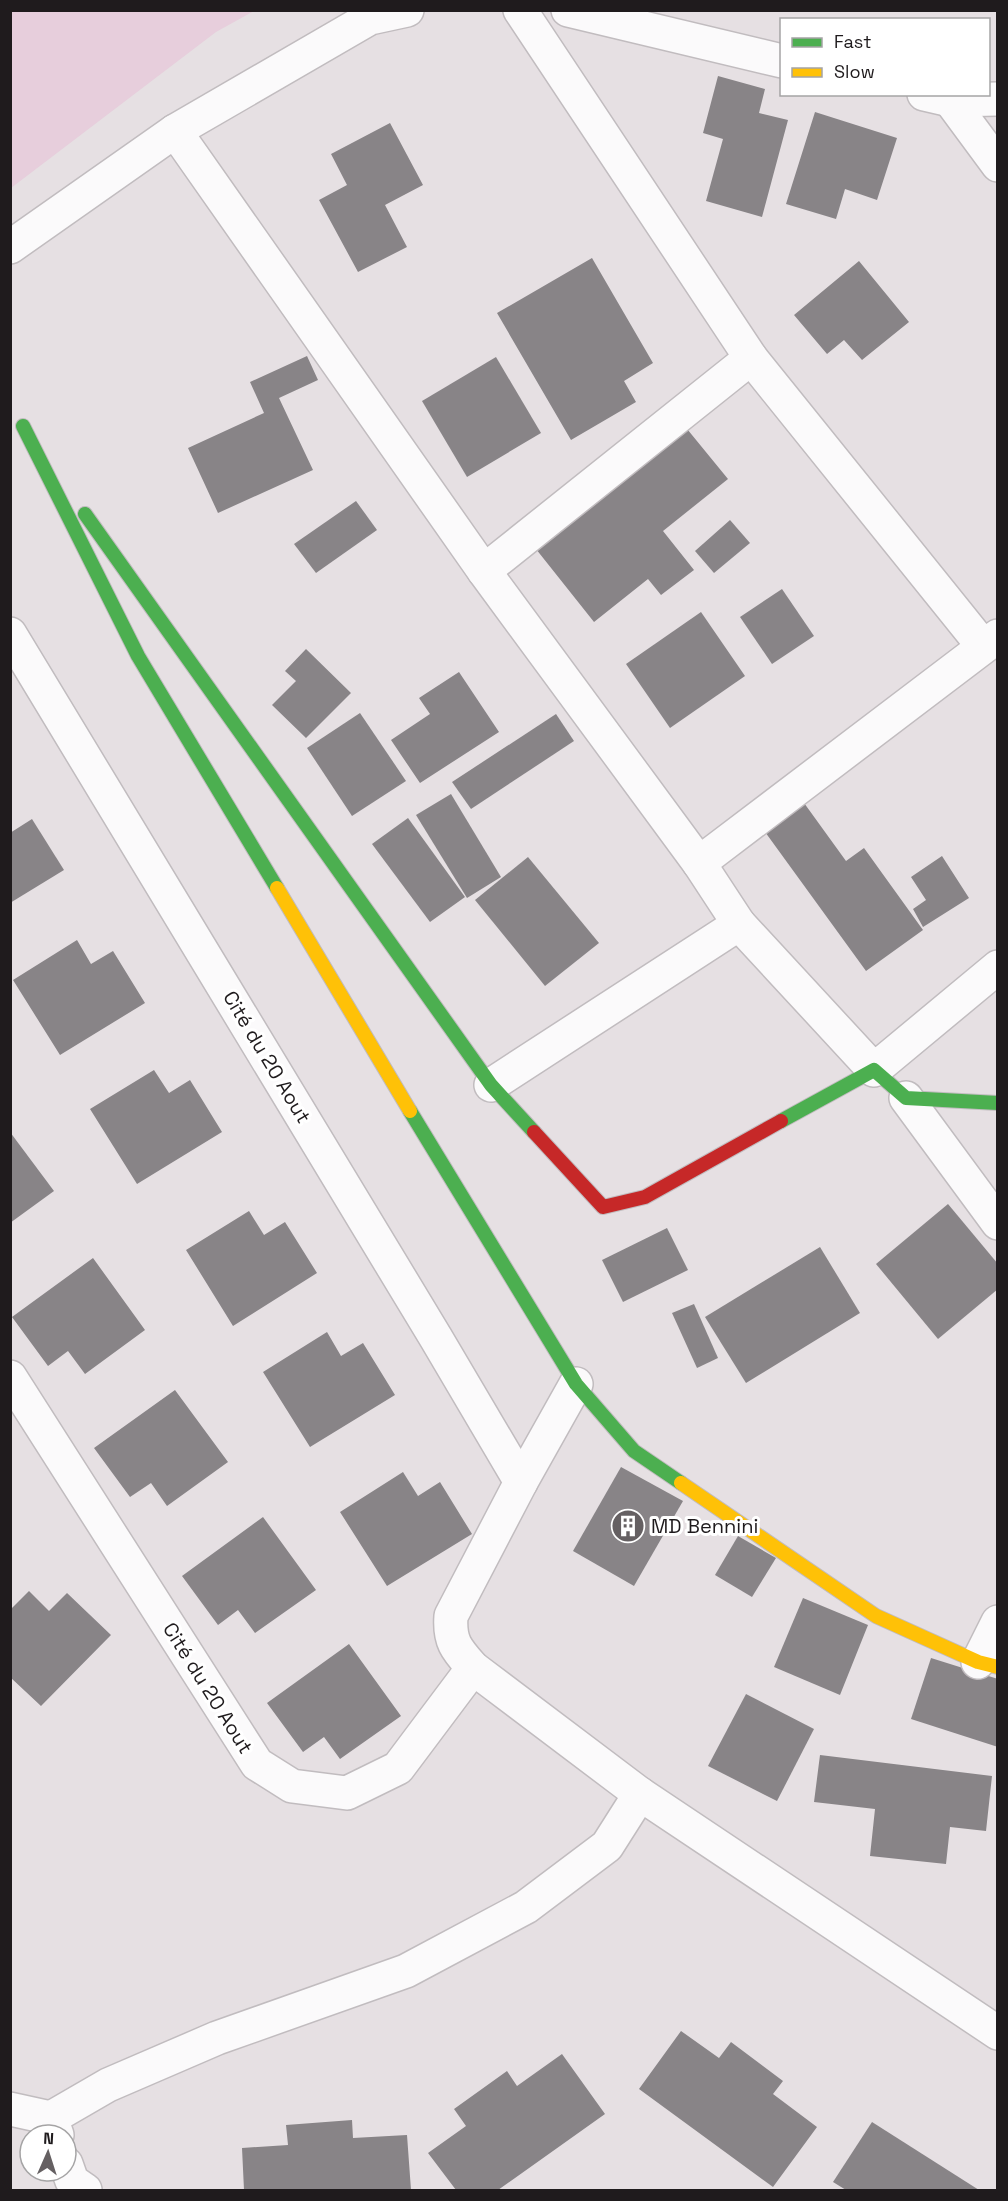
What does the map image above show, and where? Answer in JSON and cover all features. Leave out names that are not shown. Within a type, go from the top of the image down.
[{"type":"street","points":[[10,247],[176,132],[370,18],[407,10]]},
{"type":"street","points":[[520,10],[751,358],[990,641],[699,863]]},
{"type":"street","points":[[568,10],[780,61]]},
{"type":"street","points":[[937,97],[998,99]]},
{"type":"street","points":[[937,97],[998,165]]},
{"type":"street","points":[[176,132],[484,572],[699,863],[739,924],[874,1070],[906,1098],[998,1223]]},
{"type":"street","points":[[484,572],[751,358]]},
{"type":"street","points":[[998,966],[874,1070],[645,1197],[603,1207],[491,1085],[20,422],[138,656],[473,1217],[576,1384],[634,1451],[876,1616],[988,1664],[998,1622]]},
{"type":"street","name":"Cité du 20 Aout","points":[[10,634],[521,1482]]},
{"type":"street","points":[[491,1085],[739,924]]},
{"type":"street","points":[[906,1098],[998,1103]]},
{"type":"street","name":"Cité du 20 Aout","points":[[10,1377],[257,1764],[292,1786],[347,1793],[398,1768],[473,1668]]},
{"type":"street","points":[[576,1384],[521,1482],[451,1616],[450,1630],[454,1647],[473,1668],[640,1794],[998,2033]]},
{"type":"street","points":[[59,2123],[108,2085],[217,2038],[406,1971],[526,1907],[607,1846],[640,1794]]},
{"type":"street","points":[[10,2109],[44,2123]]},
{"type":"shaded area","points":[[11,10],[254,11],[216,32],[11,188]]},
{"type":"building","points":[[718,76],[765,89],[759,113],[788,120],[762,217],[706,201],[723,139],[703,133]]},
{"type":"building","points":[[815,112],[897,138],[877,200],[845,189],[836,219],[786,204]]},
{"type":"building","points":[[390,123],[423,185],[385,205],[407,247],[358,272],[319,200],[347,185],[331,154]]},
{"type":"building","points":[[592,258],[653,363],[624,381],[636,402],[571,440],[497,313]]},
{"type":"building","points":[[859,261],[909,322],[862,360],[844,340],[827,354],[794,315]]},
{"type":"building","points":[[307,356],[318,380],[279,398],[313,470],[218,513],[188,448],[264,413],[250,382]]},
{"type":"building","points":[[496,357],[541,433],[467,477],[422,401]]},
{"type":"building","points":[[683,424],[728,479],[663,531],[694,570],[661,595],[648,579],[594,622],[532,544]]},
{"type":"building","points":[[356,501],[377,530],[316,573],[294,544]]},
{"type":"building","points":[[730,520],[750,543],[714,573],[695,551]]},
{"type":"building","points":[[782,589],[814,636],[772,664],[740,617]]},
{"type":"building","points":[[701,612],[745,676],[670,728],[626,664]]},
{"type":"building","points":[[306,649],[351,693],[306,738],[272,705],[296,681],[285,671]]},
{"type":"building","points":[[459,672],[499,732],[420,783],[391,740],[430,714],[419,698]]},
{"type":"building","points":[[360,713],[406,781],[352,816],[307,748]]},
{"type":"building","points":[[556,714],[574,741],[471,809],[452,782]]},
{"type":"building","points":[[451,794],[501,877],[467,898],[416,815]]},
{"type":"building","points":[[799,796],[846,861],[864,848],[923,930],[866,971],[760,825]]},
{"type":"building","points":[[408,818],[465,897],[430,922],[372,844]]},
{"type":"building","points":[[32,819],[64,870],[10,903],[10,833]]},
{"type":"building","points":[[942,856],[969,898],[923,927],[913,909],[926,900],[911,877]]},
{"type":"building","points":[[528,857],[599,943],[545,986],[475,900]]},
{"type":"building","points":[[77,940],[91,964],[113,951],[145,1003],[60,1055],[13,980]]},
{"type":"building","points":[[154,1070],[169,1093],[190,1080],[222,1132],[137,1184],[90,1109]]},
{"type":"building","points":[[10,1132],[54,1191],[10,1223]]},
{"type":"building","points":[[948,1204],[998,1264],[998,1289],[938,1339],[876,1264]]},
{"type":"building","points":[[249,1211],[264,1235],[285,1222],[317,1273],[233,1326],[186,1250]]},
{"type":"building","points":[[667,1228],[688,1270],[623,1302],[602,1260]]},
{"type":"building","points":[[820,1247],[860,1313],[746,1383],[705,1317]]},
{"type":"building","points":[[93,1258],[145,1330],[85,1374],[68,1351],[48,1366],[12,1317]]},
{"type":"building","points":[[694,1304],[718,1358],[697,1368],[672,1313]]},
{"type":"building","points":[[327,1332],[341,1356],[363,1343],[395,1395],[310,1447],[263,1372]]},
{"type":"building","points":[[175,1390],[228,1462],[167,1506],[151,1483],[130,1497],[94,1448]]},
{"type":"building","name":"MD Bennini","points":[[621,1467],[683,1501],[634,1586],[573,1551]]},
{"type":"building","points":[[403,1472],[418,1496],[440,1482],[472,1534],[387,1586],[340,1512]]},
{"type":"building","points":[[263,1517],[316,1590],[255,1633],[238,1610],[218,1625],[182,1576]]},
{"type":"building","points":[[738,1536],[776,1558],[752,1597],[715,1575]]},
{"type":"building","points":[[29,1591],[49,1611],[67,1593],[111,1635],[41,1706],[10,1677],[10,1610]]},
{"type":"building","points":[[803,1598],[868,1625],[840,1695],[774,1667]]},
{"type":"building","points":[[349,1644],[401,1716],[340,1759],[324,1737],[303,1752],[267,1703]]},
{"type":"building","points":[[931,1658],[998,1679],[998,1747],[911,1719]]},
{"type":"building","points":[[746,1694],[814,1729],[777,1801],[708,1766]]},
{"type":"building","points":[[820,1755],[992,1776],[986,1831],[950,1827],[946,1864],[870,1856],[875,1809],[814,1802]]},
{"type":"building","points":[[681,2031],[719,2058],[731,2042],[783,2081],[773,2094],[817,2127],[773,2187],[639,2089]]},
{"type":"building","points":[[562,2054],[605,2114],[498,2190],[456,2190],[428,2153],[466,2126],[454,2109],[507,2071],[517,2086]]},
{"type":"building","points":[[352,2120],[353,2138],[407,2135],[411,2190],[244,2190],[242,2148],[288,2145],[286,2125]]},
{"type":"building","points":[[872,2122],[979,2190],[846,2190],[833,2182]]},
{"type":"traffic: fast","points":[[23,426],[138,656],[277,888]]},
{"type":"traffic: fast","points":[[85,514],[491,1085],[534,1132]]},
{"type":"traffic: fast","points":[[781,1121],[874,1070],[906,1098],[998,1103]]},
{"type":"traffic: fast","points":[[410,1111],[576,1384],[634,1451],[681,1483]]},
{"type":"traffic: slow","points":[[277,888],[410,1111]]},
{"type":"traffic: slow","points":[[681,1483],[876,1616],[978,1662],[998,1667]]},
{"type":"traffic: jam","points":[[534,1132],[603,1207],[645,1197],[781,1121]]},
{"type":"place","name":"MD Bennini","points":[[628,1526]]}]
